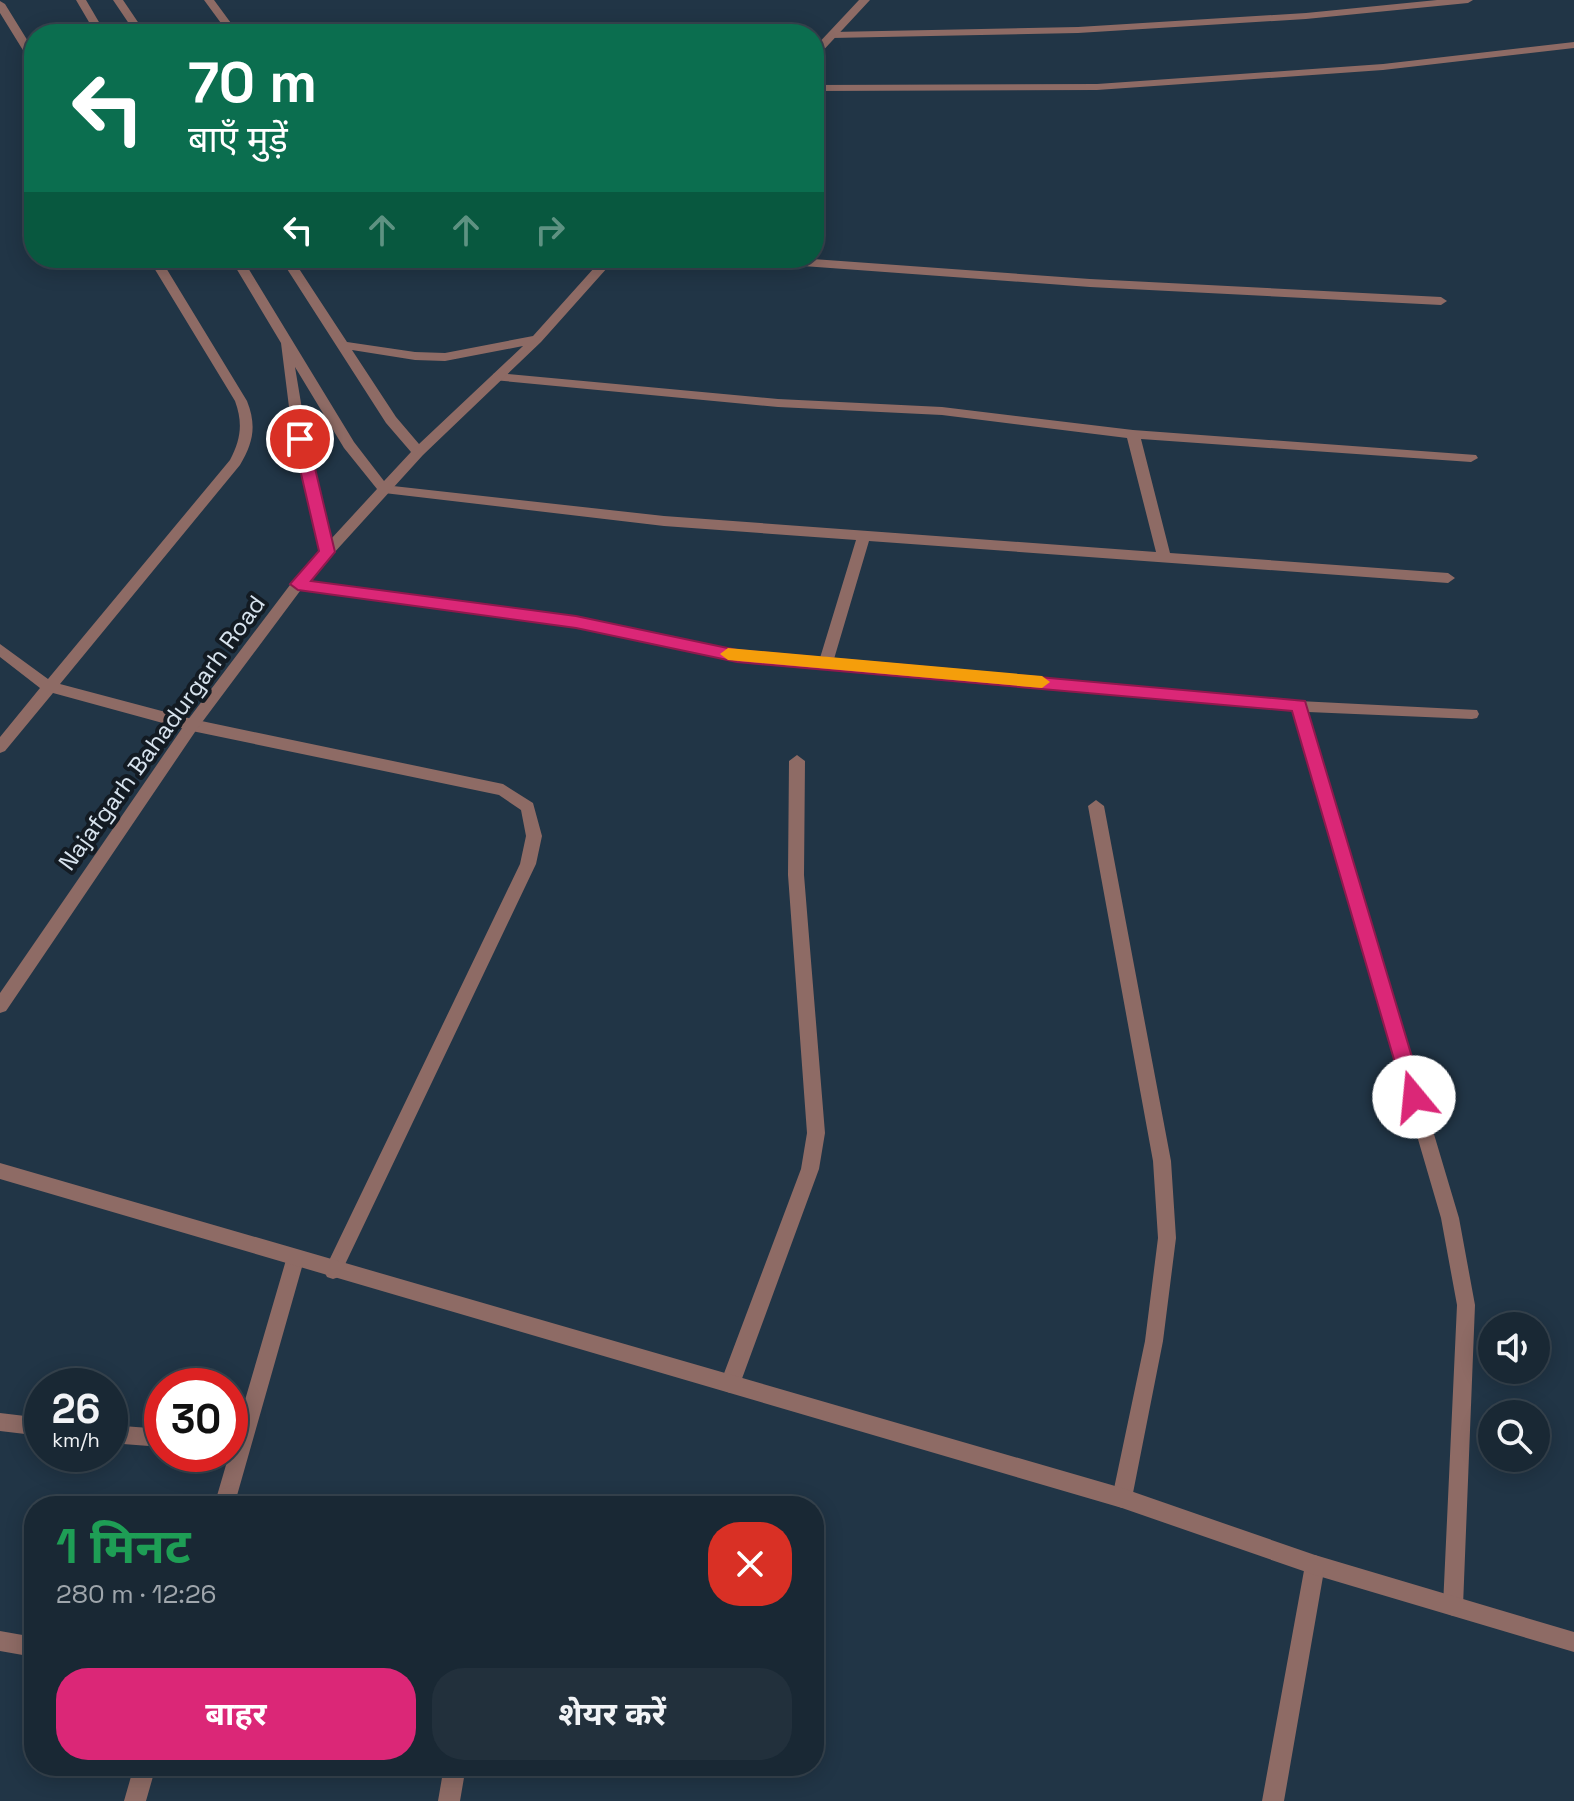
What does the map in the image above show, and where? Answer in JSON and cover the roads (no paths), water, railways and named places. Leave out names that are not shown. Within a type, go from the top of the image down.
[{"type":"street","points":[[81,0],[95,24]]},
{"type":"street","points":[[118,0],[134,24]]},
{"type":"street","points":[[209,0],[227,24]]},
{"type":"street","points":[[824,43],[865,0]]},
{"type":"street","points":[[832,35],[1078,30],[1468,0]]},
{"type":"street","points":[[0,4],[24,44]]},
{"type":"street","points":[[824,88],[929,91],[1097,87],[1383,67],[1574,45]]},
{"type":"street","points":[[824,263],[1090,283],[1441,301]]},
{"type":"street","points":[[0,747],[47,686],[235,462],[250,438],[249,419],[241,401],[160,268]]},
{"type":"street","points":[[242,268],[349,445],[384,489],[664,521],[863,538],[1164,556],[1448,578]]},
{"type":"street","points":[[292,268],[391,420],[418,452]]},
{"type":"street","name":"Najafgarh Bahadurgarh Road","points":[[0,1006],[192,725],[298,584],[418,452],[537,339],[601,268]]},
{"type":"street","points":[[285,338],[300,439],[327,552]]},
{"type":"street","points":[[342,345],[415,356],[445,357],[537,339]]},
{"type":"street","points":[[497,377],[778,403],[942,411],[1133,434],[1471,458]]},
{"type":"street","points":[[1133,434],[1164,556]]},
{"type":"street","points":[[825,665],[863,538]]},
{"type":"street","points":[[298,584],[576,622],[737,656],[1299,706],[1472,714]]},
{"type":"street","points":[[0,649],[47,686],[192,725],[503,790],[528,807],[534,836],[528,864],[333,1271]]},
{"type":"street","points":[[1299,706],[1450,1218],[1466,1305],[1453,1606]]},
{"type":"street","points":[[730,1384],[810,1169],[816,1133],[798,920],[797,761]]},
{"type":"street","points":[[1096,806],[1162,1161],[1167,1238],[1154,1341],[1122,1498]]},
{"type":"street","points":[[0,1171],[295,1260],[1122,1498],[1315,1565],[1574,1642]]},
{"type":"street","points":[[248,1407],[295,1260]]},
{"type":"street","points":[[0,1422],[24,1425]]},
{"type":"street","points":[[226,1496],[231,1472]]},
{"type":"street","points":[[1273,1801],[1315,1565]]},
{"type":"street","points":[[0,1641],[24,1645]]},
{"type":"street","points":[[135,1801],[142,1776]]},
{"type":"street","points":[[449,1801],[453,1776]]}]
